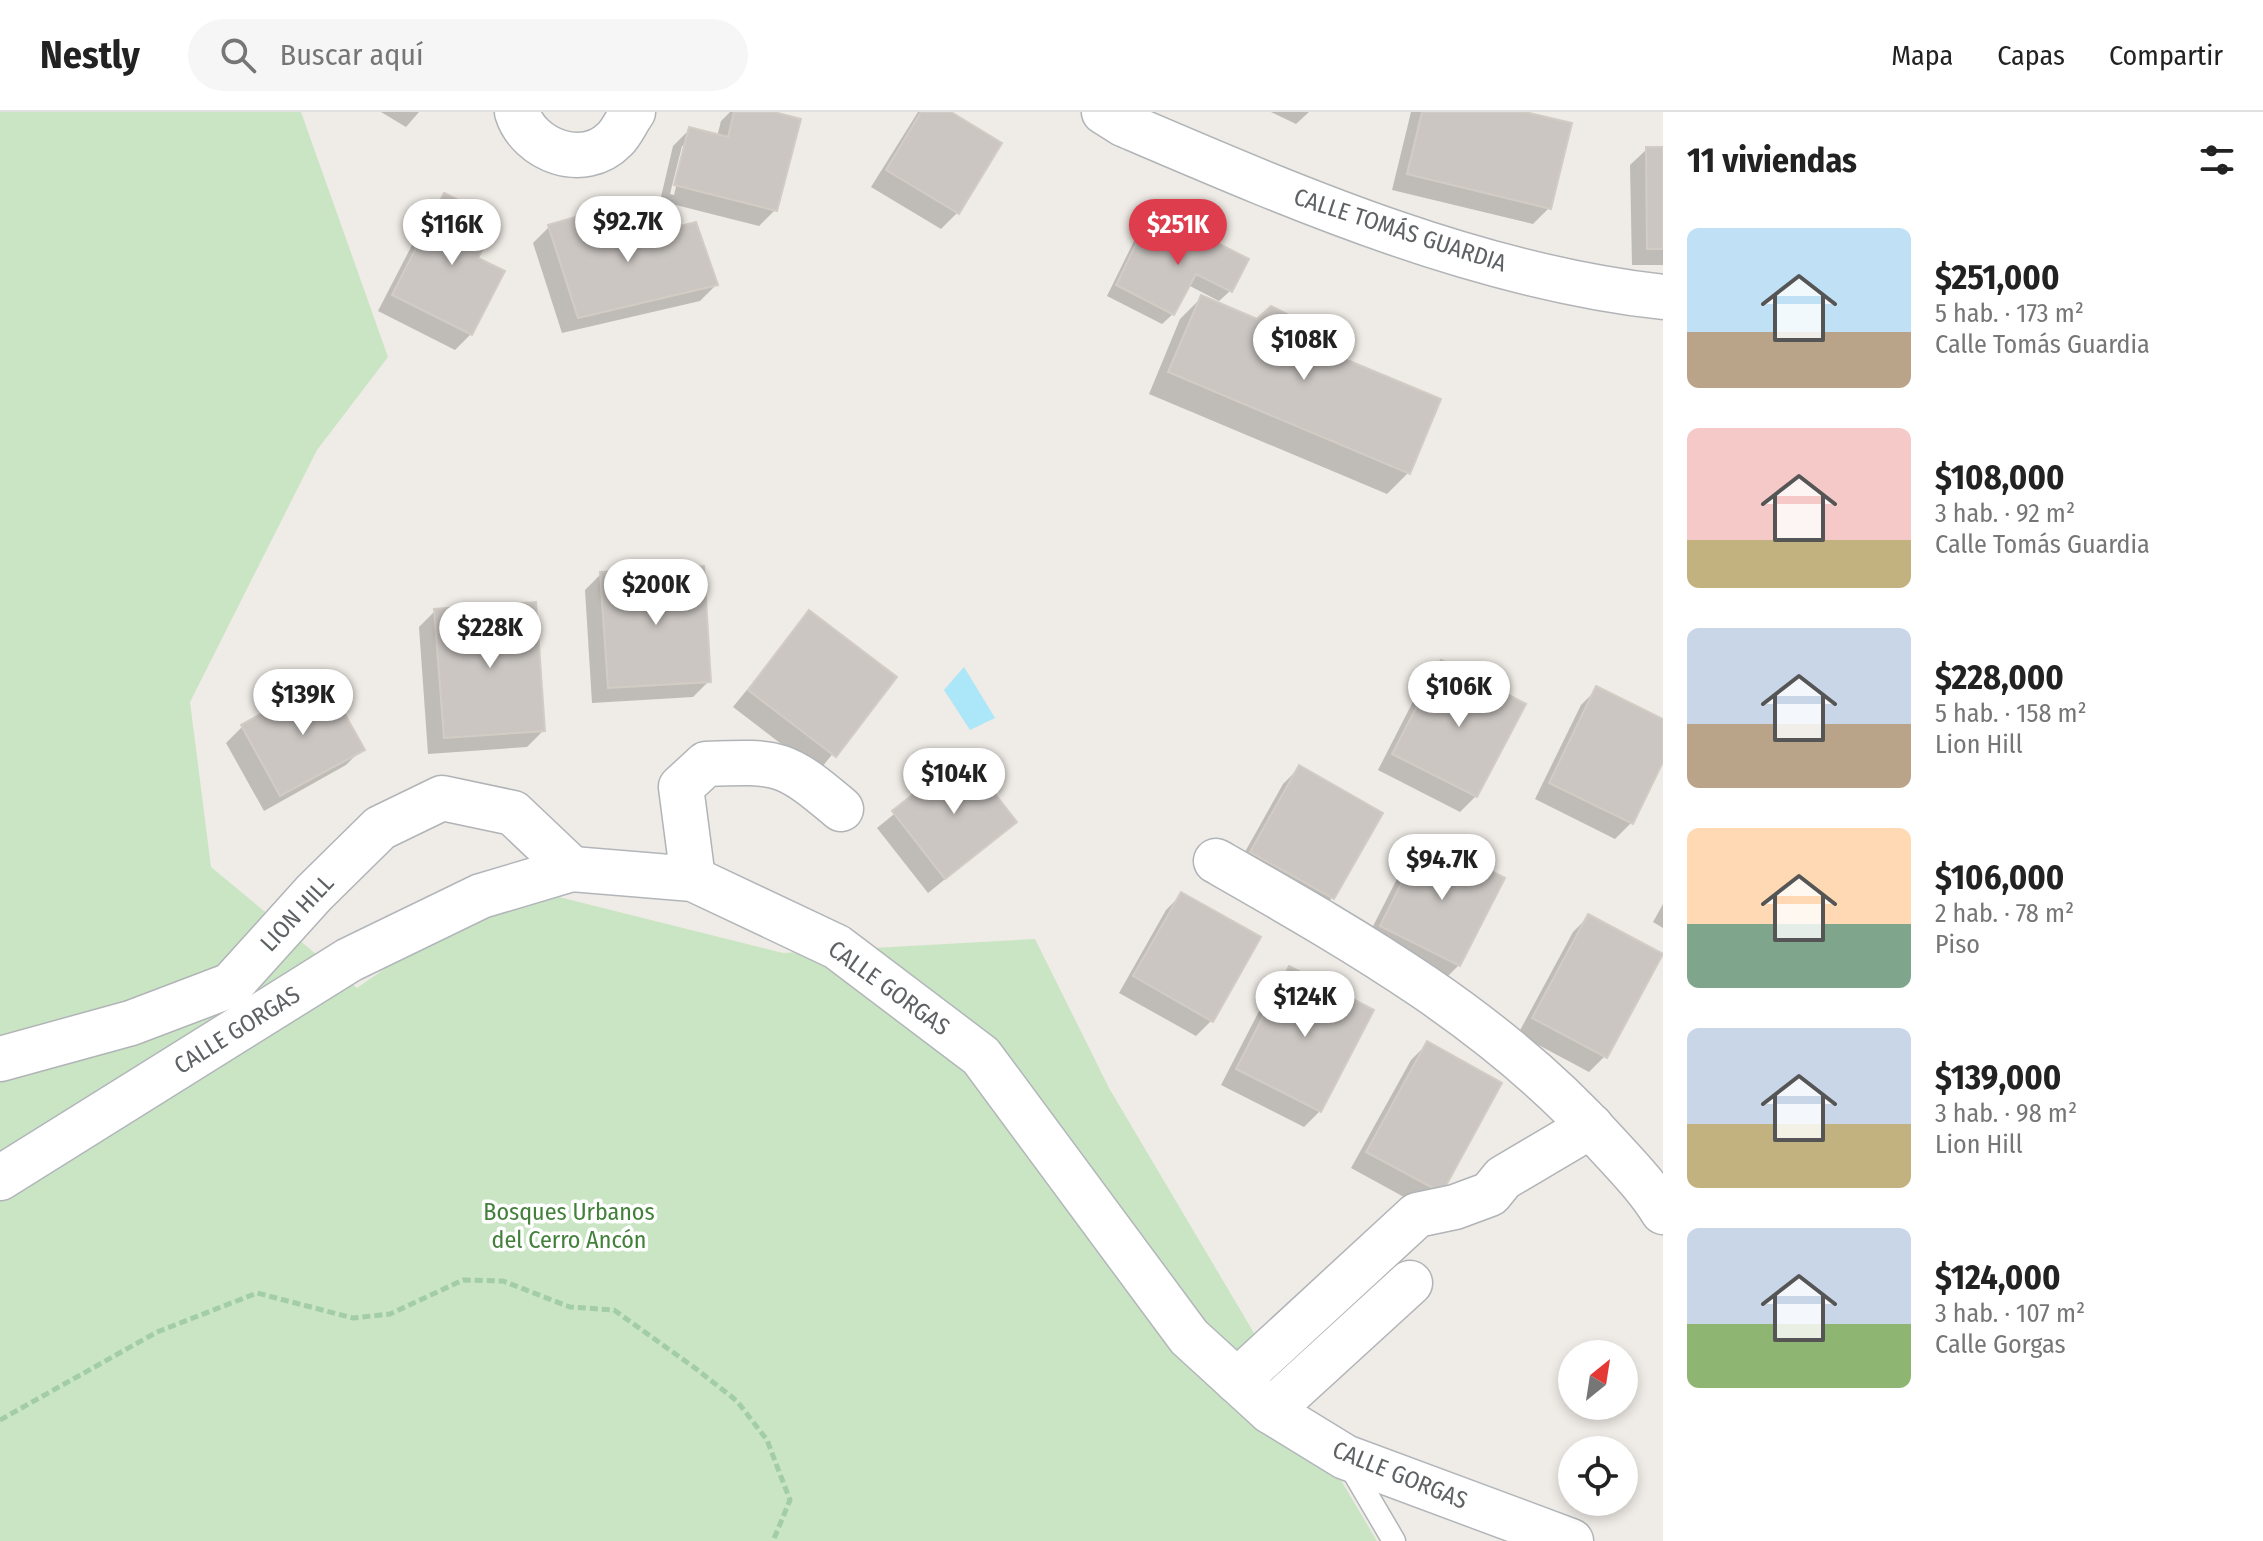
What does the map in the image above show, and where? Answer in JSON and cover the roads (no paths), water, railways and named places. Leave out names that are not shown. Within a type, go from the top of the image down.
[{"type":"street","points":[[517,112],[522,128],[548,150],[583,156],[614,140],[633,112]]},
{"type":"street","name":"CALLE TOMÁS GUARDIA","points":[[1104,112],[1123,124],[1280,191],[1447,251],[1614,291],[1663,297]]},
{"type":"street","points":[[693,879],[681,787],[706,764],[767,762],[799,774],[841,809]]},
{"type":"street","name":"LION HILL","points":[[0,1059],[131,1023],[231,985],[380,828],[442,798],[513,813],[572,869]]},
{"type":"street","points":[[1216,861],[1371,950],[1462,1011],[1563,1095],[1652,1194],[1663,1212]]},
{"type":"street","name":"CALLE GORGAS","points":[[0,1178],[349,960],[481,896],[572,869],[693,879],[837,947],[981,1056],[1189,1337],[1270,1411],[1345,1457],[1571,1541]]},
{"type":"street","points":[[1237,1381],[1417,1215],[1455,1207],[1490,1194],[1503,1178],[1591,1126]]},
{"type":"street","points":[[1270,1411],[1410,1283]]},
{"type":"lane","points":[[1345,1457],[1394,1541]]},
{"type":"water","points":[[964,667],[995,718],[970,730],[944,690]]},
{"type":"park label","name":"Bosques Urbanos del Cerro Ancón","points":[[569,1226]]}]
